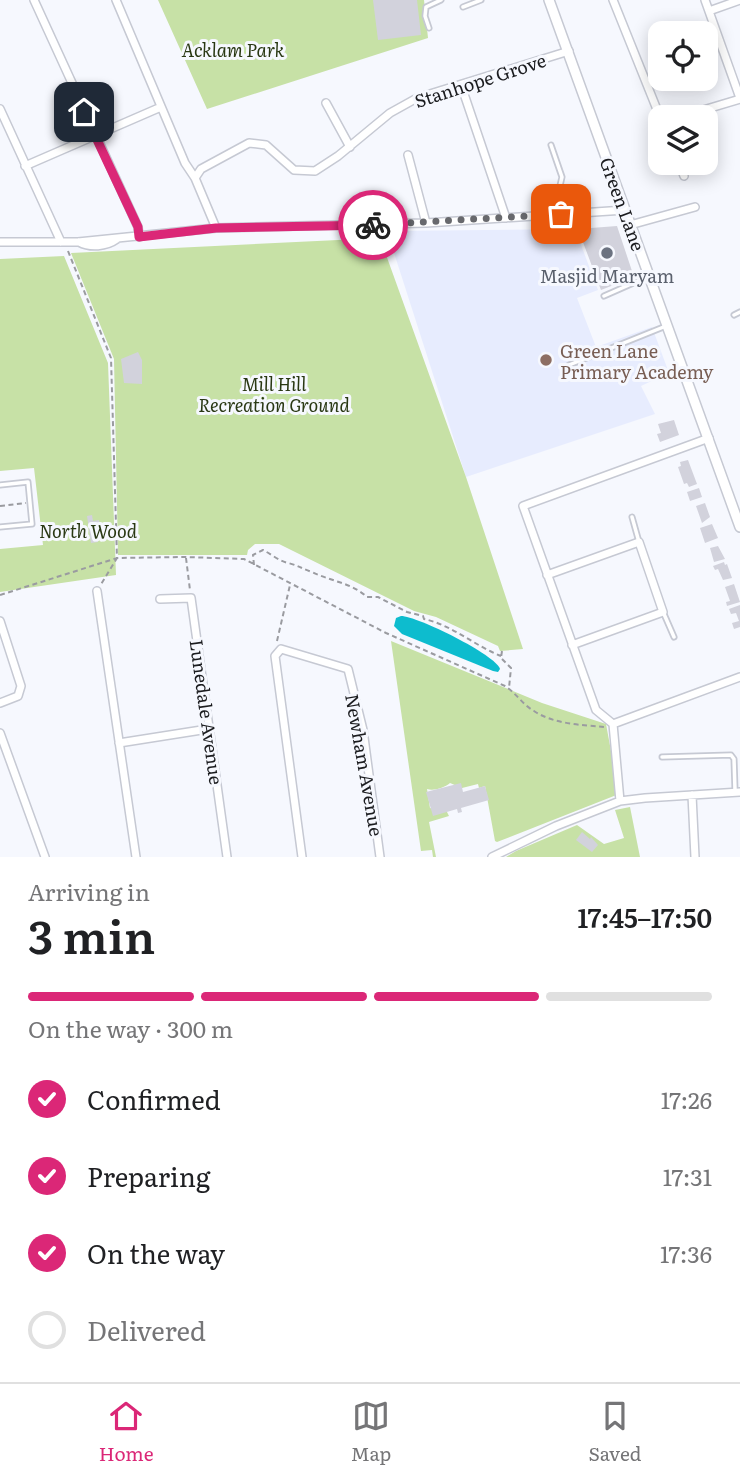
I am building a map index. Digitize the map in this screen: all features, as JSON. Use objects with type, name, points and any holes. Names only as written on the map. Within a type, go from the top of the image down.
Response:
[{"type":"street","points":[[34,0],[138,227],[139,237]]},
{"type":"street","points":[[116,0],[160,107],[216,228]]},
{"type":"street","name":"Green Lane","points":[[549,0],[740,527]]},
{"type":"street","points":[[613,0],[655,105]]},
{"type":"street","points":[[705,0],[740,98],[718,105]]},
{"type":"street","points":[[709,11],[740,0]]},
{"type":"street","name":"Stanhope Grove","points":[[195,178],[201,169],[250,143],[266,145],[294,170],[315,171],[399,108],[417,98],[569,51]]},
{"type":"street","points":[[461,85],[506,218]]},
{"type":"street","points":[[326,103],[349,147]]},
{"type":"street","points":[[25,166],[160,107]]},
{"type":"street","points":[[0,109],[61,242]]},
{"type":"street","points":[[408,155],[426,223]]},
{"type":"street","points":[[630,225],[695,206]]},
{"type":"street","points":[[0,242],[78,242],[216,228],[426,223],[625,210]]},
{"type":"street","points":[[620,801],[612,726],[596,710],[523,506],[709,438]]},
{"type":"street","points":[[547,575],[639,542],[663,612],[572,645]]},
{"type":"street","points":[[97,591],[136,857]]},
{"type":"street","points":[[160,599],[191,598]]},
{"type":"street","name":"Lunedale Avenue","points":[[191,598],[227,857]]},
{"type":"street","points":[[0,621],[21,686],[18,696],[0,703]]},
{"type":"street","name":"Newham Avenue","points":[[302,857],[275,656],[281,649],[348,669],[363,730],[380,857]]},
{"type":"street","points":[[612,726],[740,677]]},
{"type":"street","points":[[119,743],[208,729]]},
{"type":"street","points":[[0,733],[45,857]]},
{"type":"street","points":[[492,857],[556,826],[620,801],[738,792]]},
{"type":"street","points":[[692,795],[695,857]]},
{"type":"lane","points":[[429,28],[425,16],[426,7],[441,0]]},
{"type":"lane","points":[[463,7],[481,0]]},
{"type":"lane","points":[[551,145],[562,177],[559,190],[561,214]]},
{"type":"lane","points":[[604,296],[649,276]]},
{"type":"lane","points":[[734,315],[740,312]]},
{"type":"lane","points":[[569,365],[668,325]]},
{"type":"lane","points":[[0,485],[28,482],[32,524],[0,527]]},
{"type":"lane","points":[[632,517],[639,542]]},
{"type":"lane","points":[[663,612],[674,638]]},
{"type":"lane","points":[[662,757],[731,755],[738,792]]},
{"type":"path","points":[[61,242],[70,253],[111,358],[117,558],[97,591]]},
{"type":"path","points":[[0,506],[27,503]]},
{"type":"path","points":[[263,550],[264,543]]},
{"type":"path","points":[[248,561],[263,550]]},
{"type":"path","points":[[263,550],[288,563],[305,567],[310,572],[358,590],[367,597],[378,597],[407,612],[423,616],[424,619],[501,656],[511,668],[509,689]]},
{"type":"path","points":[[253,555],[254,565]]},
{"type":"path","points":[[186,556],[191,598]]},
{"type":"path","points":[[0,595],[117,558],[233,557],[248,561],[386,633],[509,689],[531,710],[543,716],[573,724],[612,726]]},
{"type":"path","points":[[277,640],[290,584]]},
{"type":"path","points":[[501,656],[502,651]]},
{"type":"shaded area","name":"Green Lane Primary Academy","points":[[575,229],[598,290],[577,298],[596,347],[652,327],[669,373],[641,386],[655,414],[466,477],[387,231]]},
{"type":"green space","name":"Acklam Park","points":[[158,0],[424,0],[428,38],[207,109]]},
{"type":"green space","name":"Mill Hill Recreation Ground","points":[[380,238],[466,477],[523,649],[500,651],[498,646],[436,617],[414,611],[279,544],[255,544],[248,550],[247,555],[118,555],[114,359],[71,253]]},
{"type":"green space","name":"North Wood","points":[[64,256],[108,363],[116,575],[0,592],[0,549],[43,545],[34,468],[0,471],[0,259]]},
{"type":"green space","points":[[391,641],[542,703],[606,724],[619,794],[497,842],[485,786],[479,788],[478,784],[462,788],[450,783],[439,789],[427,789],[430,808],[447,812],[449,816],[429,822],[436,857],[433,857],[432,850],[421,851]]},
{"type":"green space","points":[[630,807],[640,857],[506,857],[577,825],[604,844],[624,838],[615,810]]},
{"type":"water","points":[[401,616],[423,622],[455,637],[485,655],[500,669],[498,672],[493,671],[402,634],[394,626],[396,618]]},
{"type":"building","points":[[373,0],[417,0],[421,35],[378,40]]},
{"type":"building","name":"Masjid Maryam","points":[[617,226],[634,277],[601,290],[578,229]]},
{"type":"building","points":[[138,352],[142,360],[142,384],[124,383],[121,359]]},
{"type":"building","points":[[674,420],[679,435],[660,442],[658,424]]},
{"type":"building","points":[[688,460],[697,484],[689,487],[687,483],[684,484],[678,467],[681,466],[680,462]]},
{"type":"building","points":[[699,488],[702,497],[690,501],[687,492]]},
{"type":"building","points":[[705,503],[710,517],[702,523],[696,506]]},
{"type":"building","points":[[92,515],[93,521],[99,520],[102,537],[97,537],[98,542],[91,543],[87,516]]},
{"type":"building","points":[[712,524],[718,538],[705,543],[700,528]]},
{"type":"building","points":[[718,546],[725,559],[714,562],[710,548]]},
{"type":"building","points":[[724,562],[732,578],[723,580],[718,569],[715,570],[713,566]]},
{"type":"building","points":[[734,584],[740,602],[727,606],[726,602],[730,601],[725,587]]},
{"type":"building","points":[[740,605],[740,627],[734,629],[732,623],[739,621],[736,613],[731,614],[729,609]]},
{"type":"building","points":[[461,783],[463,792],[485,786],[489,800],[461,808],[462,812],[458,813],[457,809],[433,816],[426,792]]},
{"type":"building","points":[[582,832],[598,845],[592,852],[576,840]]},
{"type":"way so far","points":[[373,225],[561,214]]},
{"type":"place","name":"Masjid Maryam","points":[[607,253]]},
{"type":"place","name":"Green Lane Primary Academy","points":[[546,360]]},
{"type":"route","points":[[84,112],[138,227],[139,237],[216,228],[373,225]]}]
